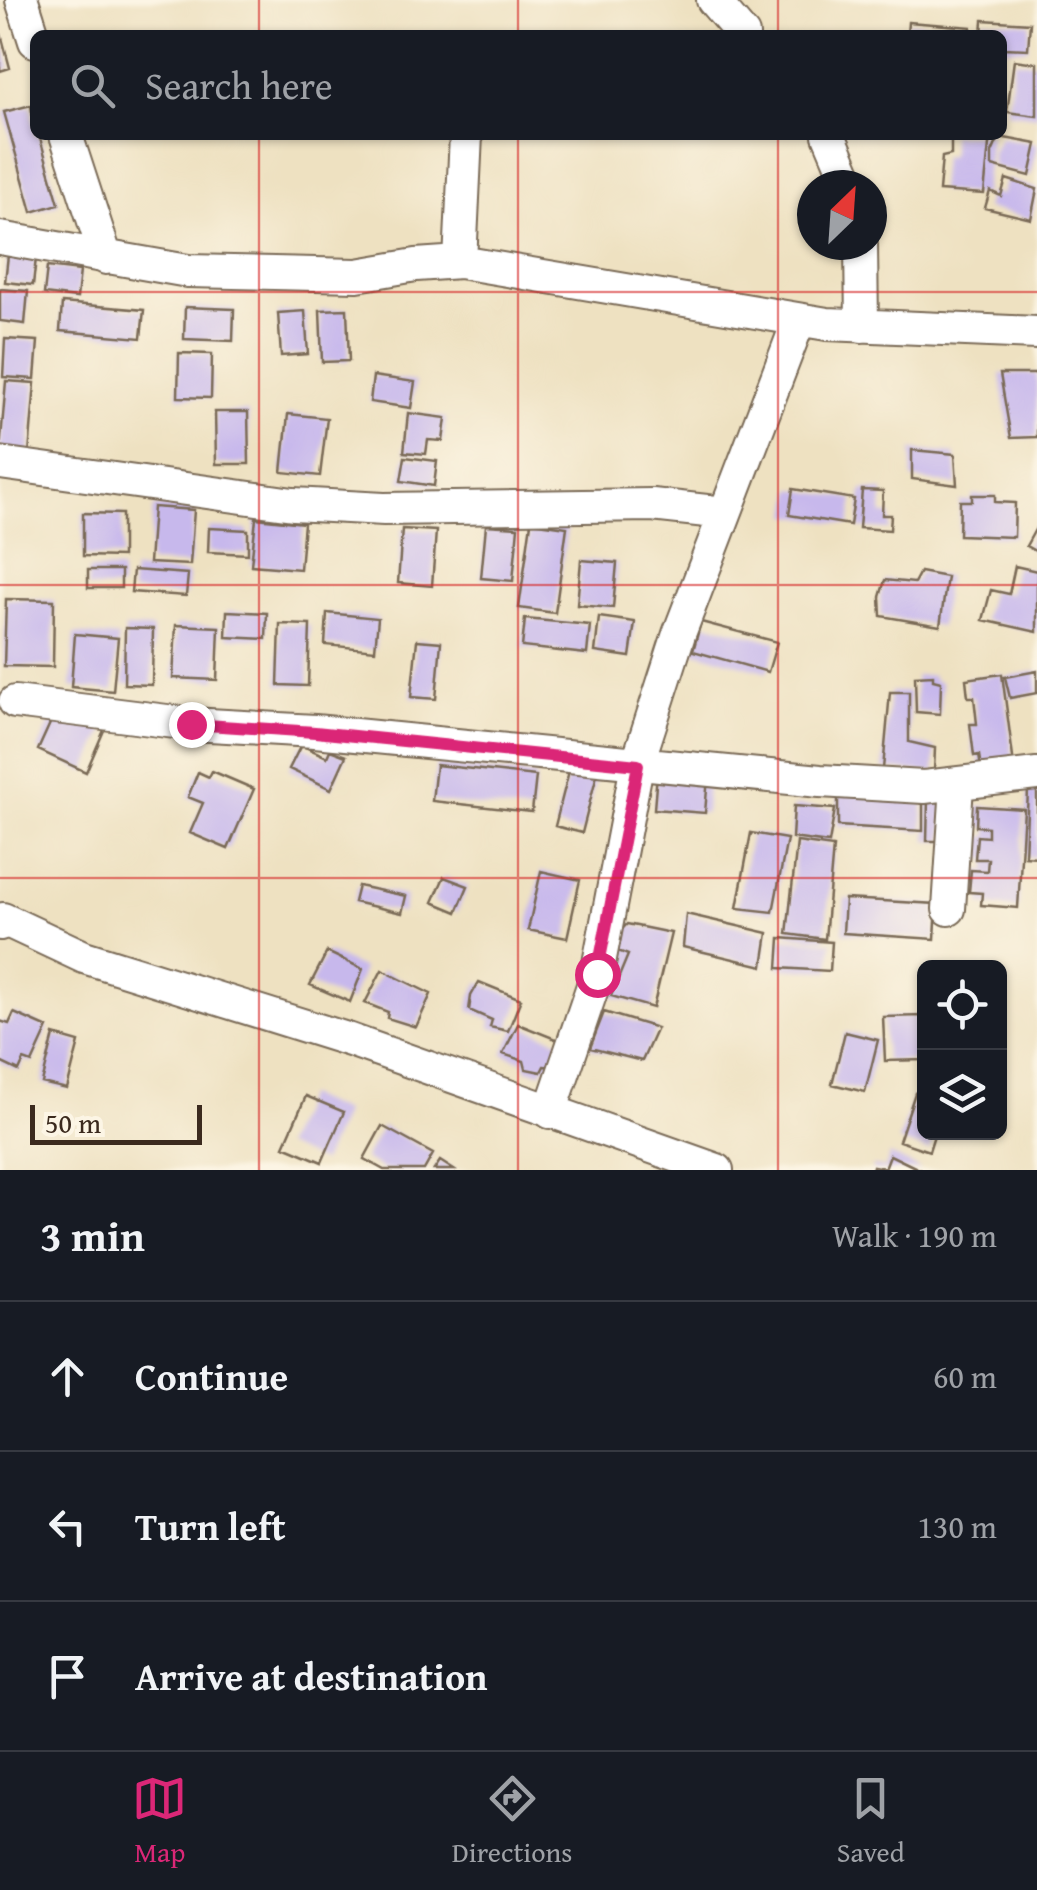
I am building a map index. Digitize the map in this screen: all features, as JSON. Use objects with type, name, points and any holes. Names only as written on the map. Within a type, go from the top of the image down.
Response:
[{"type":"street","points":[[22,0],[32,30]]},
{"type":"street","points":[[713,0],[740,30]]},
{"type":"street","points":[[68,140],[106,258]]},
{"type":"street","points":[[460,262],[466,140]]},
{"type":"street","points":[[831,140],[844,170]]},
{"type":"street","points":[[0,238],[188,272],[357,275],[460,262],[799,320],[1037,333]]},
{"type":"street","points":[[861,260],[862,326]]},
{"type":"street","points":[[550,1112],[597,974],[638,765],[679,634],[799,320]]},
{"type":"street","points":[[0,463],[311,505],[384,509],[652,504],[725,513]]},
{"type":"street","points":[[15,702],[191,724],[411,740],[820,781],[924,787],[1037,774]]},
{"type":"street","points":[[949,909],[958,785]]},
{"type":"street","points":[[1,920],[84,957],[280,1016],[717,1170]]},
{"type":"building","points":[[983,20],[1030,23],[1028,49],[1007,48],[1007,30],[982,30]]},
{"type":"building","points":[[908,22],[971,27],[971,30],[907,30]]},
{"type":"building","points":[[0,35],[10,68],[0,71]]},
{"type":"building","points":[[1014,60],[1037,63],[1037,116],[1007,112]]},
{"type":"building","points":[[30,105],[30,140],[40,140],[59,204],[32,212],[4,112]]},
{"type":"building","points":[[951,140],[989,140],[984,194],[939,191],[942,157],[951,155]]},
{"type":"building","points":[[998,140],[1037,144],[1030,176],[992,166]]},
{"type":"building","points":[[1006,179],[1037,189],[1031,219],[985,208],[990,191],[1001,196]]},
{"type":"building","points":[[8,255],[36,258],[33,285],[5,282]]},
{"type":"building","points":[[47,267],[80,271],[77,298],[44,294]]},
{"type":"building","points":[[0,289],[28,291],[25,324],[0,321]]},
{"type":"building","points":[[62,303],[144,310],[141,338],[60,331]]},
{"type":"building","points":[[185,307],[234,309],[233,341],[184,339]]},
{"type":"building","points":[[347,309],[349,361],[322,362],[320,310]]},
{"type":"building","points":[[305,311],[308,354],[281,356],[278,313]]},
{"type":"building","points":[[5,339],[38,341],[35,379],[3,377]]},
{"type":"building","points":[[179,353],[212,354],[211,398],[178,397]]},
{"type":"building","points":[[1000,374],[1037,374],[1037,437],[1011,438]]},
{"type":"building","points":[[373,376],[415,382],[411,408],[370,402]]},
{"type":"building","points":[[6,381],[35,383],[29,454],[0,451]]},
{"type":"building","points":[[215,412],[248,412],[249,464],[216,464]]},
{"type":"building","points":[[408,413],[446,418],[443,441],[428,440],[426,454],[404,452]]},
{"type":"building","points":[[288,414],[327,418],[320,476],[282,472]]},
{"type":"building","points":[[912,450],[955,454],[957,485],[912,479]]},
{"type":"building","points":[[405,457],[437,461],[434,486],[401,481]]},
{"type":"building","points":[[793,489],[854,499],[850,525],[789,515]]},
{"type":"building","points":[[862,490],[883,491],[882,515],[891,515],[890,530],[859,528]]},
{"type":"building","points":[[972,495],[995,495],[995,502],[1015,503],[1014,537],[959,535],[960,501],[972,501]]},
{"type":"building","points":[[153,507],[194,510],[190,565],[149,563]]},
{"type":"building","points":[[83,513],[122,514],[122,557],[83,556]]},
{"type":"building","points":[[256,518],[304,523],[300,569],[251,565]]},
{"type":"building","points":[[531,522],[567,527],[555,613],[519,608]]},
{"type":"building","points":[[486,525],[518,527],[513,581],[481,578]]},
{"type":"building","points":[[1037,526],[1037,552],[1026,546]]},
{"type":"building","points":[[209,528],[248,530],[248,554],[208,552]]},
{"type":"building","points":[[402,529],[436,531],[432,586],[398,583]]},
{"type":"building","points":[[581,560],[617,563],[613,608],[577,605]]},
{"type":"building","points":[[1015,566],[1037,571],[1037,632],[983,620],[991,590],[1009,594]]},
{"type":"building","points":[[88,570],[121,570],[121,588],[88,588]]},
{"type":"building","points":[[133,570],[188,574],[186,596],[131,592]]},
{"type":"building","points":[[920,572],[947,577],[940,626],[881,616],[880,597],[885,580],[914,583]]},
{"type":"building","points":[[6,599],[54,600],[53,667],[4,666]]},
{"type":"building","points":[[227,611],[267,613],[266,639],[226,637]]},
{"type":"building","points":[[327,613],[378,618],[375,650],[325,645]]},
{"type":"building","points":[[599,617],[635,622],[630,657],[595,652]]},
{"type":"building","points":[[525,619],[590,625],[587,654],[522,647]]},
{"type":"building","points":[[701,622],[777,642],[768,672],[693,651]]},
{"type":"building","points":[[280,624],[310,625],[308,686],[278,685]]},
{"type":"building","points":[[176,625],[219,627],[217,680],[173,678]]},
{"type":"building","points":[[125,628],[153,629],[152,685],[124,684]]},
{"type":"building","points":[[75,634],[118,638],[113,691],[71,687]]},
{"type":"building","points":[[417,640],[441,642],[436,699],[411,697]]},
{"type":"building","points":[[1037,671],[1037,693],[1010,698],[1005,677]]},
{"type":"building","points":[[1002,674],[1014,765],[981,768],[979,755],[974,756],[970,724],[977,724],[974,697],[968,697],[966,679]]},
{"type":"building","points":[[933,675],[933,680],[941,682],[940,714],[916,712],[915,676]]},
{"type":"building","points":[[890,692],[909,692],[909,742],[935,748],[934,773],[883,769]]},
{"type":"building","points":[[57,708],[105,728],[86,772],[38,750]]},
{"type":"building","points":[[301,745],[327,757],[330,750],[346,756],[331,789],[289,769]]},
{"type":"building","points":[[571,763],[598,770],[582,833],[555,826]]},
{"type":"building","points":[[436,765],[536,776],[532,812],[432,801]]},
{"type":"building","points":[[212,771],[254,789],[228,849],[190,833],[203,803],[188,797],[198,772],[209,777]]},
{"type":"building","points":[[657,773],[708,777],[705,813],[654,809]]},
{"type":"building","points":[[1028,790],[1037,791],[1037,857],[1025,856]]},
{"type":"building","points":[[838,793],[923,797],[923,831],[838,826]]},
{"type":"building","points":[[928,798],[944,799],[944,841],[927,841]]},
{"type":"building","points":[[794,806],[835,809],[829,843],[792,838]]},
{"type":"building","points":[[977,806],[1024,809],[1018,908],[981,905],[982,893],[969,892],[971,870],[987,871],[988,859],[975,859],[977,836],[988,837],[988,827],[976,826]]},
{"type":"building","points":[[751,833],[787,839],[773,912],[737,908]]},
{"type":"building","points":[[797,842],[833,847],[825,939],[787,934]]},
{"type":"building","points":[[541,871],[580,880],[567,938],[528,930]]},
{"type":"building","points":[[444,877],[468,886],[457,912],[433,902]]},
{"type":"building","points":[[358,886],[406,896],[402,913],[354,902]]},
{"type":"building","points":[[845,899],[937,904],[935,939],[843,933]]},
{"type":"building","points":[[686,914],[768,933],[763,966],[683,947]]},
{"type":"building","points":[[627,924],[671,933],[653,1008],[611,996],[628,955],[618,951],[617,935]]},
{"type":"building","points":[[780,938],[832,942],[830,971],[778,968]]},
{"type":"building","points":[[327,952],[363,969],[350,1002],[310,985]]},
{"type":"building","points":[[382,970],[431,994],[416,1027],[387,1018],[388,1012],[365,1003]]},
{"type":"building","points":[[479,982],[521,999],[508,1031],[490,1027],[492,1020],[469,1010]]},
{"type":"building","points":[[604,1012],[657,1028],[642,1061],[590,1048]]},
{"type":"building","points":[[14,1013],[48,1028],[32,1063],[24,1060],[19,1071],[0,1062],[0,1021],[9,1024]]},
{"type":"building","points":[[917,1016],[917,1060],[885,1061],[883,1017]]},
{"type":"building","points":[[518,1024],[563,1042],[556,1067],[544,1066],[541,1072],[526,1069],[524,1061],[503,1054]]},
{"type":"building","points":[[845,1032],[878,1040],[865,1092],[832,1084]]},
{"type":"building","points":[[54,1035],[79,1042],[67,1089],[42,1083]]},
{"type":"building","points":[[915,1093],[917,1140],[932,1140],[929,1151],[899,1141]]},
{"type":"building","points":[[306,1096],[344,1112],[322,1162],[284,1146]]},
{"type":"building","points":[[382,1126],[433,1154],[424,1170],[384,1170],[364,1159]]},
{"type":"building","points":[[890,1155],[921,1170],[872,1170],[873,1166],[885,1168]]},
{"type":"building","points":[[440,1161],[454,1170],[434,1170]]},
{"type":"route","points":[[191,724],[315,732],[638,765],[597,974]]}]
